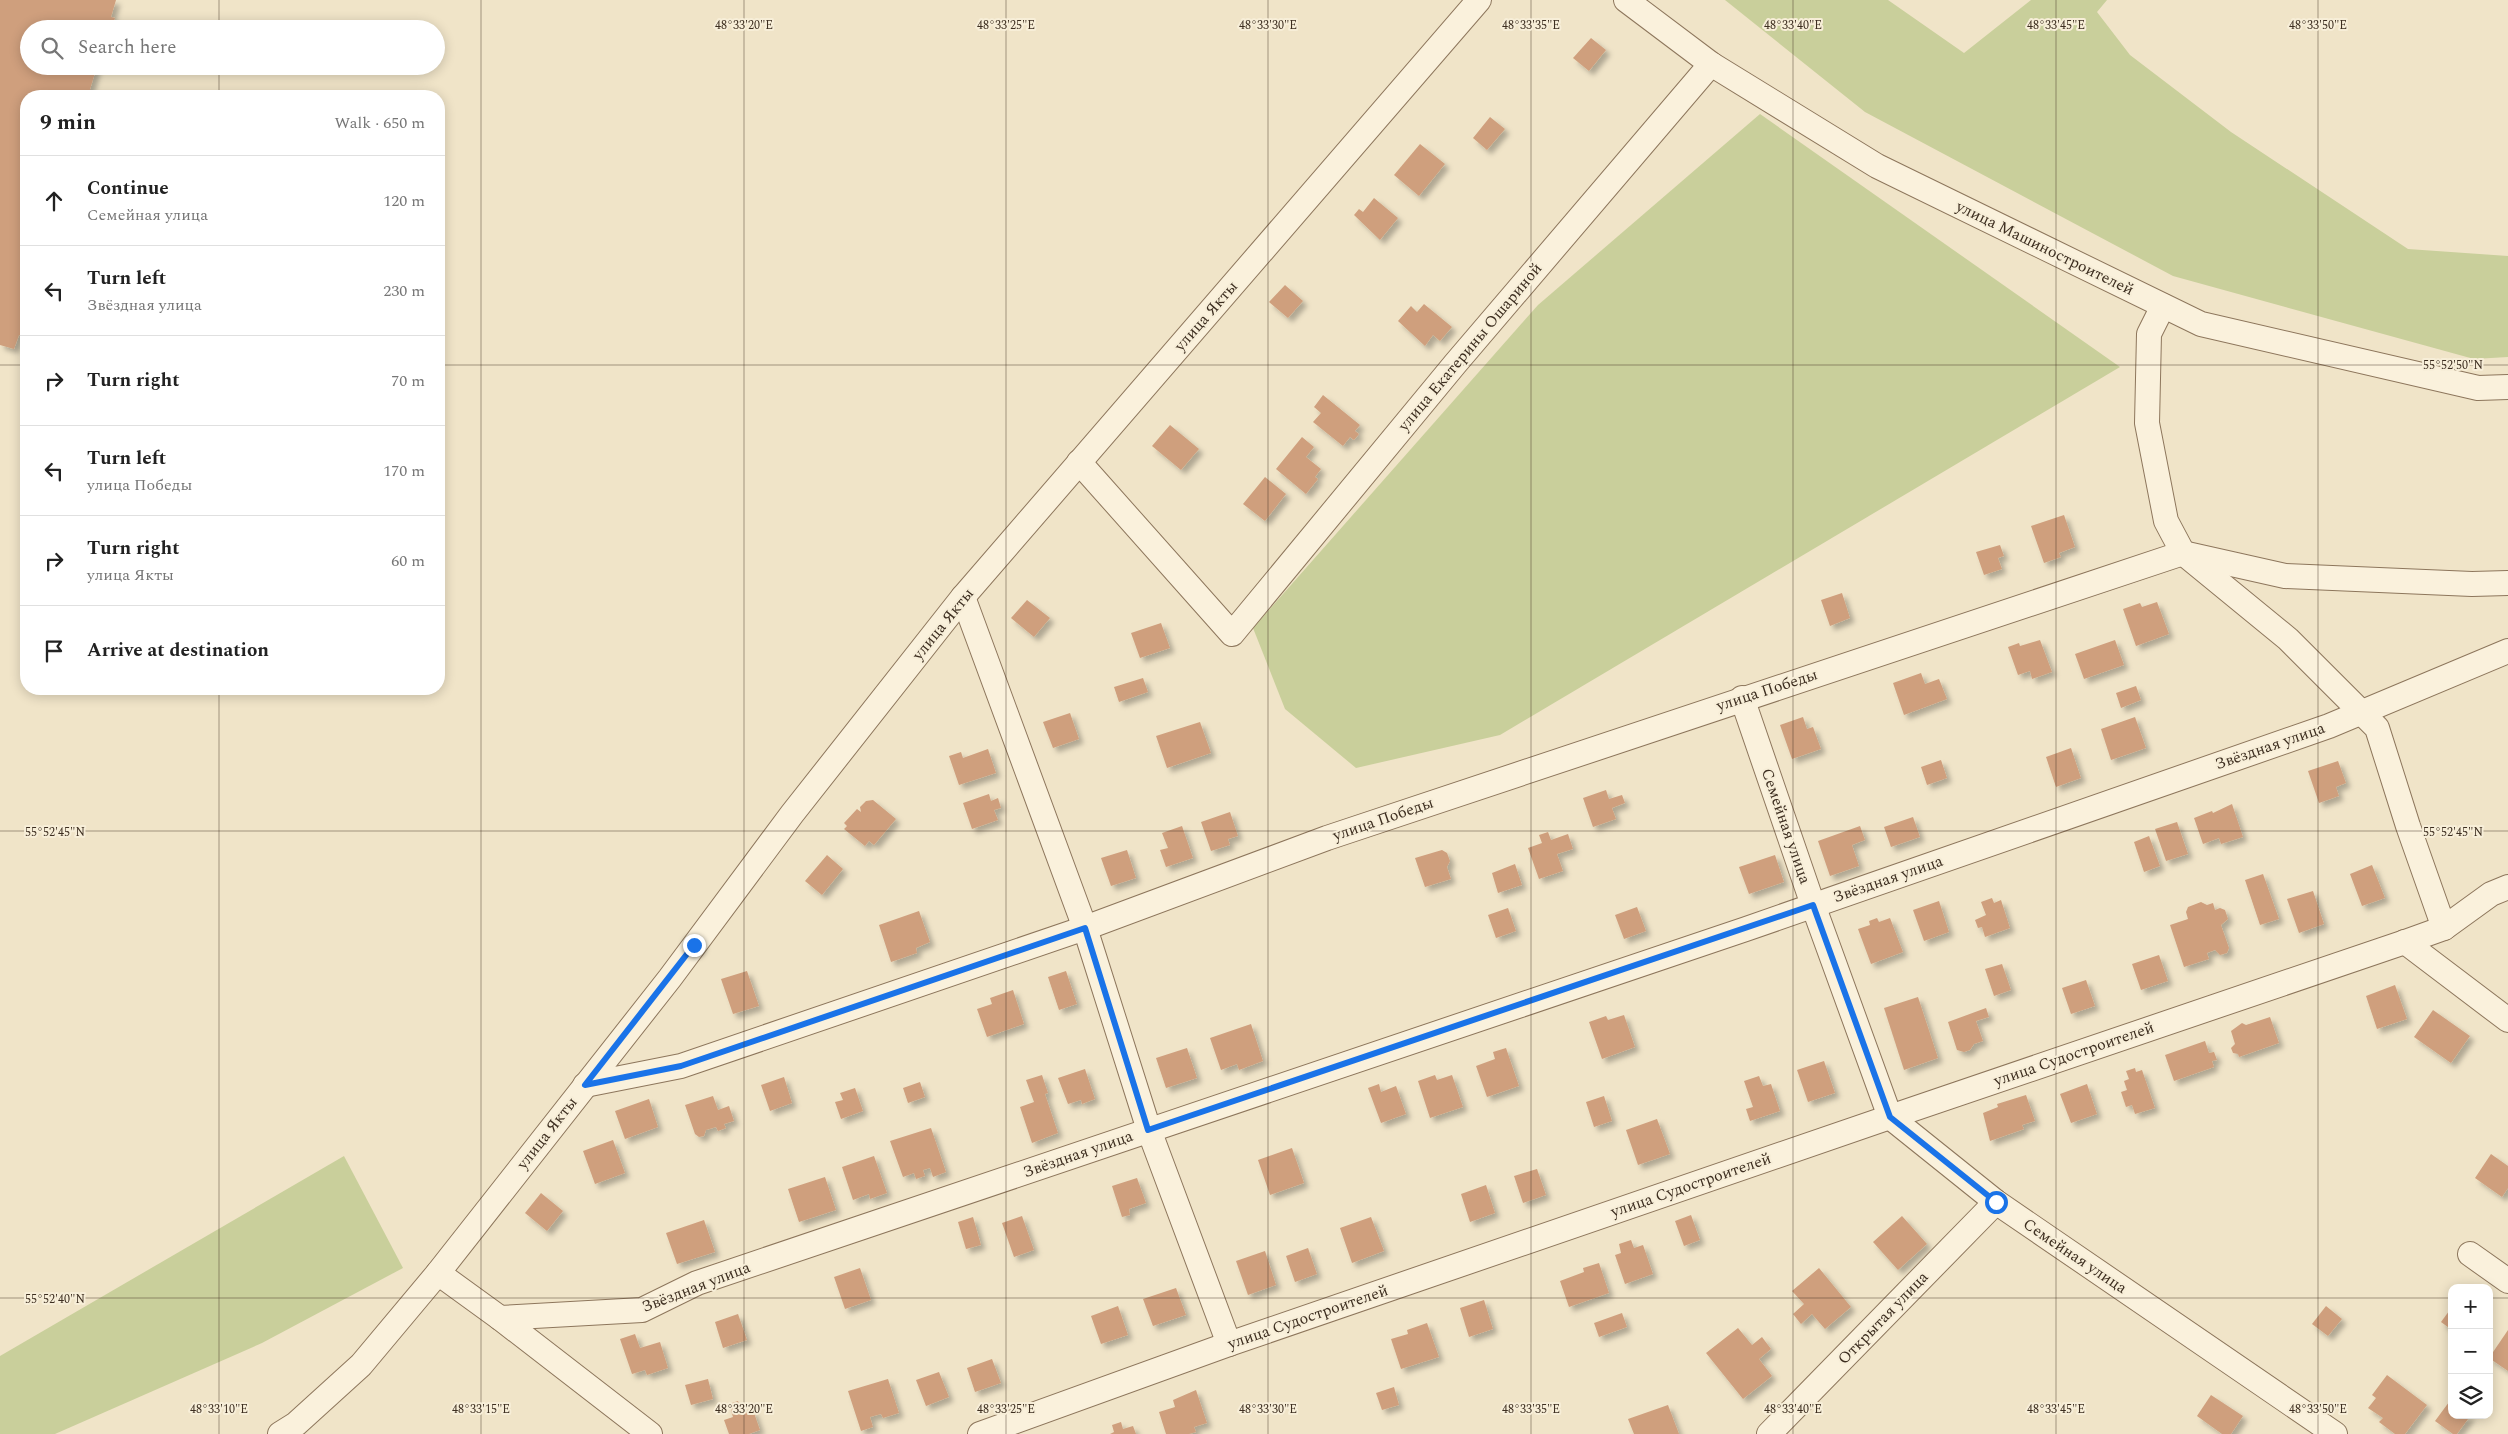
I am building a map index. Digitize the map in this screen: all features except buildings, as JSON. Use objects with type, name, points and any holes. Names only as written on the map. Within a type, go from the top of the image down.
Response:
[{"type":"street","name":"улица Якты","points":[[280,1434],[296,1424],[361,1365],[438,1273],[670,978],[792,814],[963,597],[1479,0]]},
{"type":"street","name":"улица Машиностроителей","points":[[1626,0],[1711,64],[1877,166],[2201,324],[2478,388],[2508,387]]},
{"type":"street","name":"улица Екатерины Ошариной","points":[[1079,462],[1232,634],[1455,364],[1711,64]]},
{"type":"street","points":[[2163,306],[2149,334],[2147,422],[2166,521],[2182,553],[2288,639],[2377,728],[2408,826],[2444,928]]},
{"type":"street","points":[[2182,553],[2285,576],[2472,584],[2508,583]]},
{"type":"street","name":"улица Победы","points":[[585,1085],[681,1066],[1085,928],[1328,838],[1742,698],[2182,553]]},
{"type":"street","points":[[963,597],[1085,928],[1148,1130],[1229,1344]]},
{"type":"street","name":"Звёздная улица","points":[[500,1318],[642,1310],[697,1283],[1813,905],[2329,726],[2508,651]]},
{"type":"street","name":"Семейная улица","points":[[1742,698],[1813,905],[1890,1117],[1996,1202],[2335,1434]]},
{"type":"street","name":"улица Судостроителей","points":[[980,1434],[1229,1344],[2405,942],[2444,928],[2491,894],[2508,886]]},
{"type":"street","points":[[2405,942],[2508,1020]]},
{"type":"street","name":"Открытая улица","points":[[1769,1434],[1996,1202]]},
{"type":"street","points":[[2470,1254],[2508,1281]]},
{"type":"street","points":[[438,1273],[500,1318],[650,1434]]},
{"type":"green space","points":[[1725,0],[1888,0],[1964,53],[2031,0],[2107,0],[2097,12],[2130,55],[2231,132],[2408,249],[2508,256],[2508,357],[2474,359],[2173,276],[1865,112]]},
{"type":"green space","points":[[1760,114],[2120,367],[1500,735],[1356,768],[1285,709],[1253,628],[1538,305]]},
{"type":"green space","points":[[344,1156],[403,1268],[262,1343],[55,1434],[0,1434],[0,1356]]},
{"type":"route","points":[[694,945],[585,1085],[681,1066],[1085,928],[1148,1130],[1813,905],[1890,1117],[1996,1202]]}]
